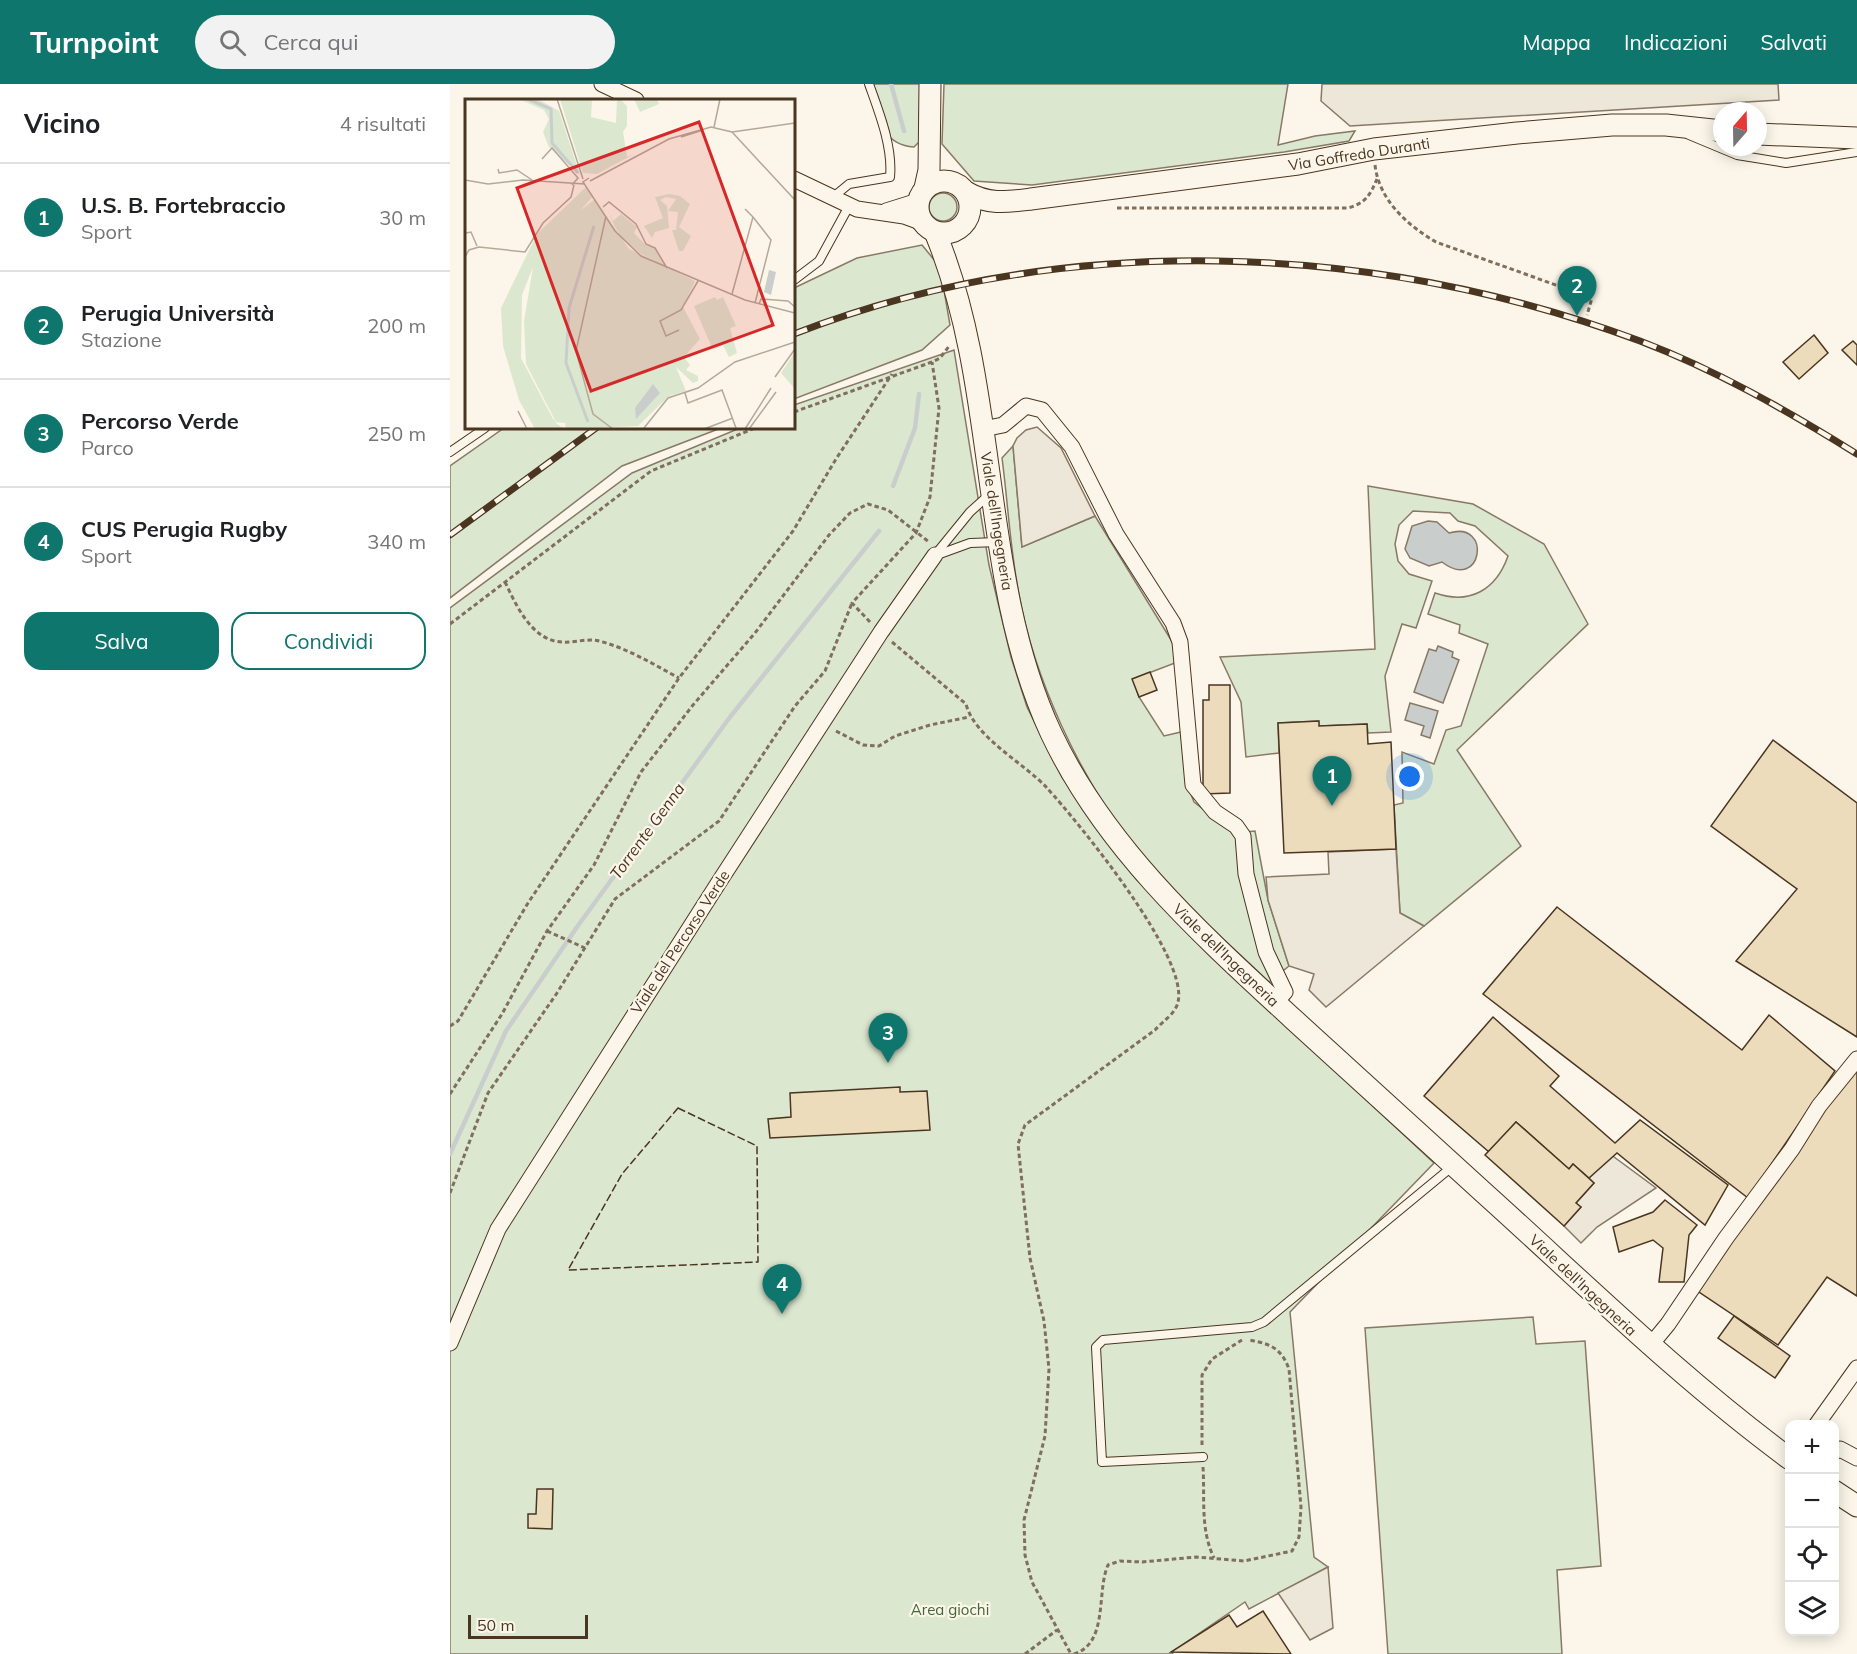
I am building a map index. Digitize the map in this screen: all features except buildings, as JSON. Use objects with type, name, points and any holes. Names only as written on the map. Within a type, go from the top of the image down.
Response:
[{"type":"street","points":[[602,84],[634,99]]},
{"type":"street","points":[[929,228],[917,209],[922,194],[930,140],[930,84]]},
{"type":"street","name":"Via Goffredo Duranti","points":[[959,187],[978,199],[997,203],[1275,167],[1374,149],[1611,125],[1665,125],[1713,130]]},
{"type":"street","points":[[1767,134],[1857,138]]},
{"type":"street","points":[[795,180],[849,206],[884,212],[948,233],[964,223],[970,205],[930,140]]},
{"type":"street","points":[[884,212],[922,194],[938,181],[959,187]]},
{"type":"street","name":"Via Goffredo Duranti","points":[[964,223],[997,203]]},
{"type":"street","name":"Viale dell'Ingegneria","points":[[952,272],[954,247],[964,223]]},
{"type":"street","name":"Viale dell'Ingegneria","points":[[929,228],[952,272],[971,357],[1013,618],[1035,690],[1052,734],[1074,773],[1128,853],[1154,885],[1275,1003],[1649,1347],[1727,1413],[1785,1455]]},
{"type":"street","points":[[983,429],[1003,426],[1026,406],[1042,410],[1072,447],[1116,534],[1173,623],[1180,642],[1193,785],[1215,813],[1236,826],[1243,836],[1246,874],[1266,952],[1285,992],[1275,1003]]},
{"type":"street","name":"Viale del Percorso Verde","points":[[450,1343],[498,1229],[719,882],[823,724],[932,549]]},
{"type":"street","points":[[1649,1347],[1668,1324],[1726,1238],[1792,1149],[1819,1106],[1857,1059]]},
{"type":"street","points":[[1821,1420],[1857,1368]]},
{"type":"street","points":[[1839,1450],[1857,1458]]},
{"type":"street","points":[[1839,1494],[1857,1506]]},
{"type":"lane","points":[[831,199],[849,184],[890,177],[891,167],[879,112],[869,84]]},
{"type":"lane","points":[[1665,125],[1737,155],[1762,160],[1786,163],[1857,152]]},
{"type":"lane","points":[[795,279],[819,261],[849,206]]},
{"type":"lane","points":[[450,452],[483,429]]},
{"type":"lane","name":"Viale del Percorso Verde","points":[[932,549],[992,493]]},
{"type":"lane","points":[[932,549],[970,543],[1000,542]]},
{"type":"lane","points":[[1203,1457],[1102,1462],[1096,1347],[1103,1340],[1252,1326],[1264,1322],[1453,1165]]},
{"type":"path","points":[[1374,149],[1377,179],[1402,219],[1414,229],[1436,242],[1592,298],[1587,315]]},
{"type":"path","points":[[1111,208],[1348,208],[1361,204],[1368,197],[1377,179]]},
{"type":"path","points":[[450,1193],[488,1093],[615,899],[719,821],[795,706],[825,671],[852,603],[916,532],[930,497],[938,420],[939,408],[932,362],[892,374],[795,412]]},
{"type":"path","points":[[450,1026],[458,1021],[528,903],[679,678],[794,531],[836,459],[892,374]]},
{"type":"path","points":[[450,624],[651,471],[753,429]]},
{"type":"path","points":[[450,1094],[502,1014],[547,931],[594,865],[641,772],[693,705],[755,633],[829,535],[850,513],[868,504],[888,510],[916,532],[932,549]]},
{"type":"path","points":[[506,582],[517,609],[548,639],[561,642],[596,640],[620,647],[679,678]]},
{"type":"path","points":[[852,603],[881,633],[966,704],[969,717],[990,739],[1046,788],[1140,907],[1171,964],[1178,1002],[1171,1014],[1155,1030],[1025,1125],[1018,1144],[1030,1258],[1044,1321],[1048,1370],[1045,1436],[1024,1520],[1025,1555],[1032,1582],[1072,1654],[1083,1651],[1096,1632],[1102,1601],[1103,1575],[1108,1565],[1120,1561],[1214,1558],[1244,1561],[1292,1551],[1299,1537],[1301,1507],[1297,1434],[1289,1369],[1283,1353],[1264,1343],[1243,1340],[1212,1359],[1202,1375],[1203,1515],[1208,1545],[1214,1558]]},
{"type":"path","points":[[823,724],[863,745],[879,746],[896,736],[930,725],[969,717]]},
{"type":"path","points":[[547,931],[585,948]]},
{"type":"path","points":[[1025,1654],[1058,1630]]},
{"type":"green space","points":[[869,84],[920,84],[919,142],[914,147],[902,145],[886,133],[881,125]]},
{"type":"green space","points":[[944,84],[1288,84],[1278,145],[1315,136],[1355,131],[1349,141],[1284,152],[1032,185],[974,181],[942,144]]},
{"type":"green space","points":[[943,193],[953,197],[957,207],[953,217],[943,221],[933,217],[929,207],[933,197]]},
{"type":"green space","points":[[922,245],[940,267],[950,325],[922,350],[795,399],[795,288],[857,258]]},
{"type":"green space","name":"Area giochi","points":[[954,350],[989,565],[1011,657],[1027,707],[1062,777],[1136,879],[1218,962],[1434,1163],[1290,1312],[1314,1557],[1328,1567],[1249,1609],[1245,1602],[1172,1652],[1173,1654],[450,1654],[450,608],[632,473],[738,429],[795,429],[795,405]]},
{"type":"green space","points":[[503,429],[718,429],[622,466],[450,598],[450,466]]},
{"type":"green space","points":[[1013,446],[1022,547],[1095,516],[1176,648],[1175,663],[1133,679],[1139,697],[1164,736],[1181,732],[1187,784],[1194,802],[1234,833],[1255,831],[1268,900],[1289,966],[1269,982],[1180,898],[1147,863],[1094,788],[1061,725],[1036,659],[1026,626],[1016,577],[1002,458]]},
{"type":"green space","points":[[1368,486],[1473,504],[1544,544],[1588,624],[1457,750],[1521,846],[1424,926],[1400,913],[1394,805],[1403,803],[1402,752],[1434,764],[1446,730],[1461,726],[1488,644],[1459,633],[1460,625],[1428,614],[1435,593],[1459,597],[1470,596],[1489,586],[1503,568],[1508,556],[1475,526],[1458,521],[1450,513],[1413,511],[1399,525],[1395,544],[1398,561],[1409,574],[1432,581],[1416,628],[1402,624],[1385,676],[1391,732],[1368,733],[1367,724],[1319,726],[1318,721],[1278,723],[1279,753],[1246,757],[1241,702],[1220,657],[1375,649]]},
{"type":"green space","points":[[1533,1317],[1536,1344],[1585,1341],[1601,1566],[1557,1570],[1562,1654],[1388,1654],[1365,1328]]},
{"type":"shaded area","points":[[1322,84],[1778,84],[1779,100],[1713,102],[1713,104],[1350,126],[1321,101]]},
{"type":"shaded area","points":[[1037,427],[1061,448],[1095,516],[1022,547],[1013,446],[1017,438],[1026,430]]},
{"type":"shaded area","points":[[1428,521],[1437,522],[1449,533],[1463,532],[1472,536],[1477,545],[1477,554],[1473,563],[1466,569],[1456,569],[1442,562],[1429,566],[1410,558],[1405,549],[1412,526]]},
{"type":"shaded area","points":[[1438,646],[1453,652],[1452,657],[1459,660],[1443,703],[1414,692],[1429,649],[1436,651]]},
{"type":"shaded area","points":[[1410,703],[1438,711],[1430,738],[1421,735],[1424,726],[1405,720]]},
{"type":"shaded area","points":[[1396,849],[1400,913],[1424,926],[1326,1007],[1309,990],[1314,974],[1289,966],[1268,900],[1266,877],[1329,874],[1328,852]]},
{"type":"shaded area","points":[[1610,1154],[1656,1188],[1597,1227],[1581,1243],[1564,1226],[1581,1207],[1576,1203],[1594,1183],[1589,1178]]},
{"type":"shaded area","points":[[1328,1567],[1333,1628],[1310,1640],[1278,1593]]},
{"type":"waterway","name":"Torrente Genna","points":[[891,84],[904,131]]},
{"type":"waterway","name":"Torrente Genna","points":[[893,486],[915,428],[919,394]]},
{"type":"waterway","name":"Torrente Genna","points":[[450,1154],[506,1031],[577,927],[730,717],[879,531]]},
{"type":"railway","points":[[795,334],[896,300],[1002,277],[1109,264],[1217,261],[1325,267],[1432,283],[1538,308],[1640,341],[1751,392],[1857,454]]},
{"type":"railway","points":[[450,535],[595,429]]},
{"type":"fence","points":[[678,1108],[757,1146],[758,1262],[568,1270],[622,1174],[678,1108]]},
{"type":"place","name":"Perugia Università","points":[[1577,316]]},
{"type":"place","name":"U.S. B. Fortebraccio","points":[[1332,806]]},
{"type":"place","name":"Percorso Verde","points":[[888,1063]]},
{"type":"place","name":"CUS Perugia Rugby","points":[[782,1314]]}]
